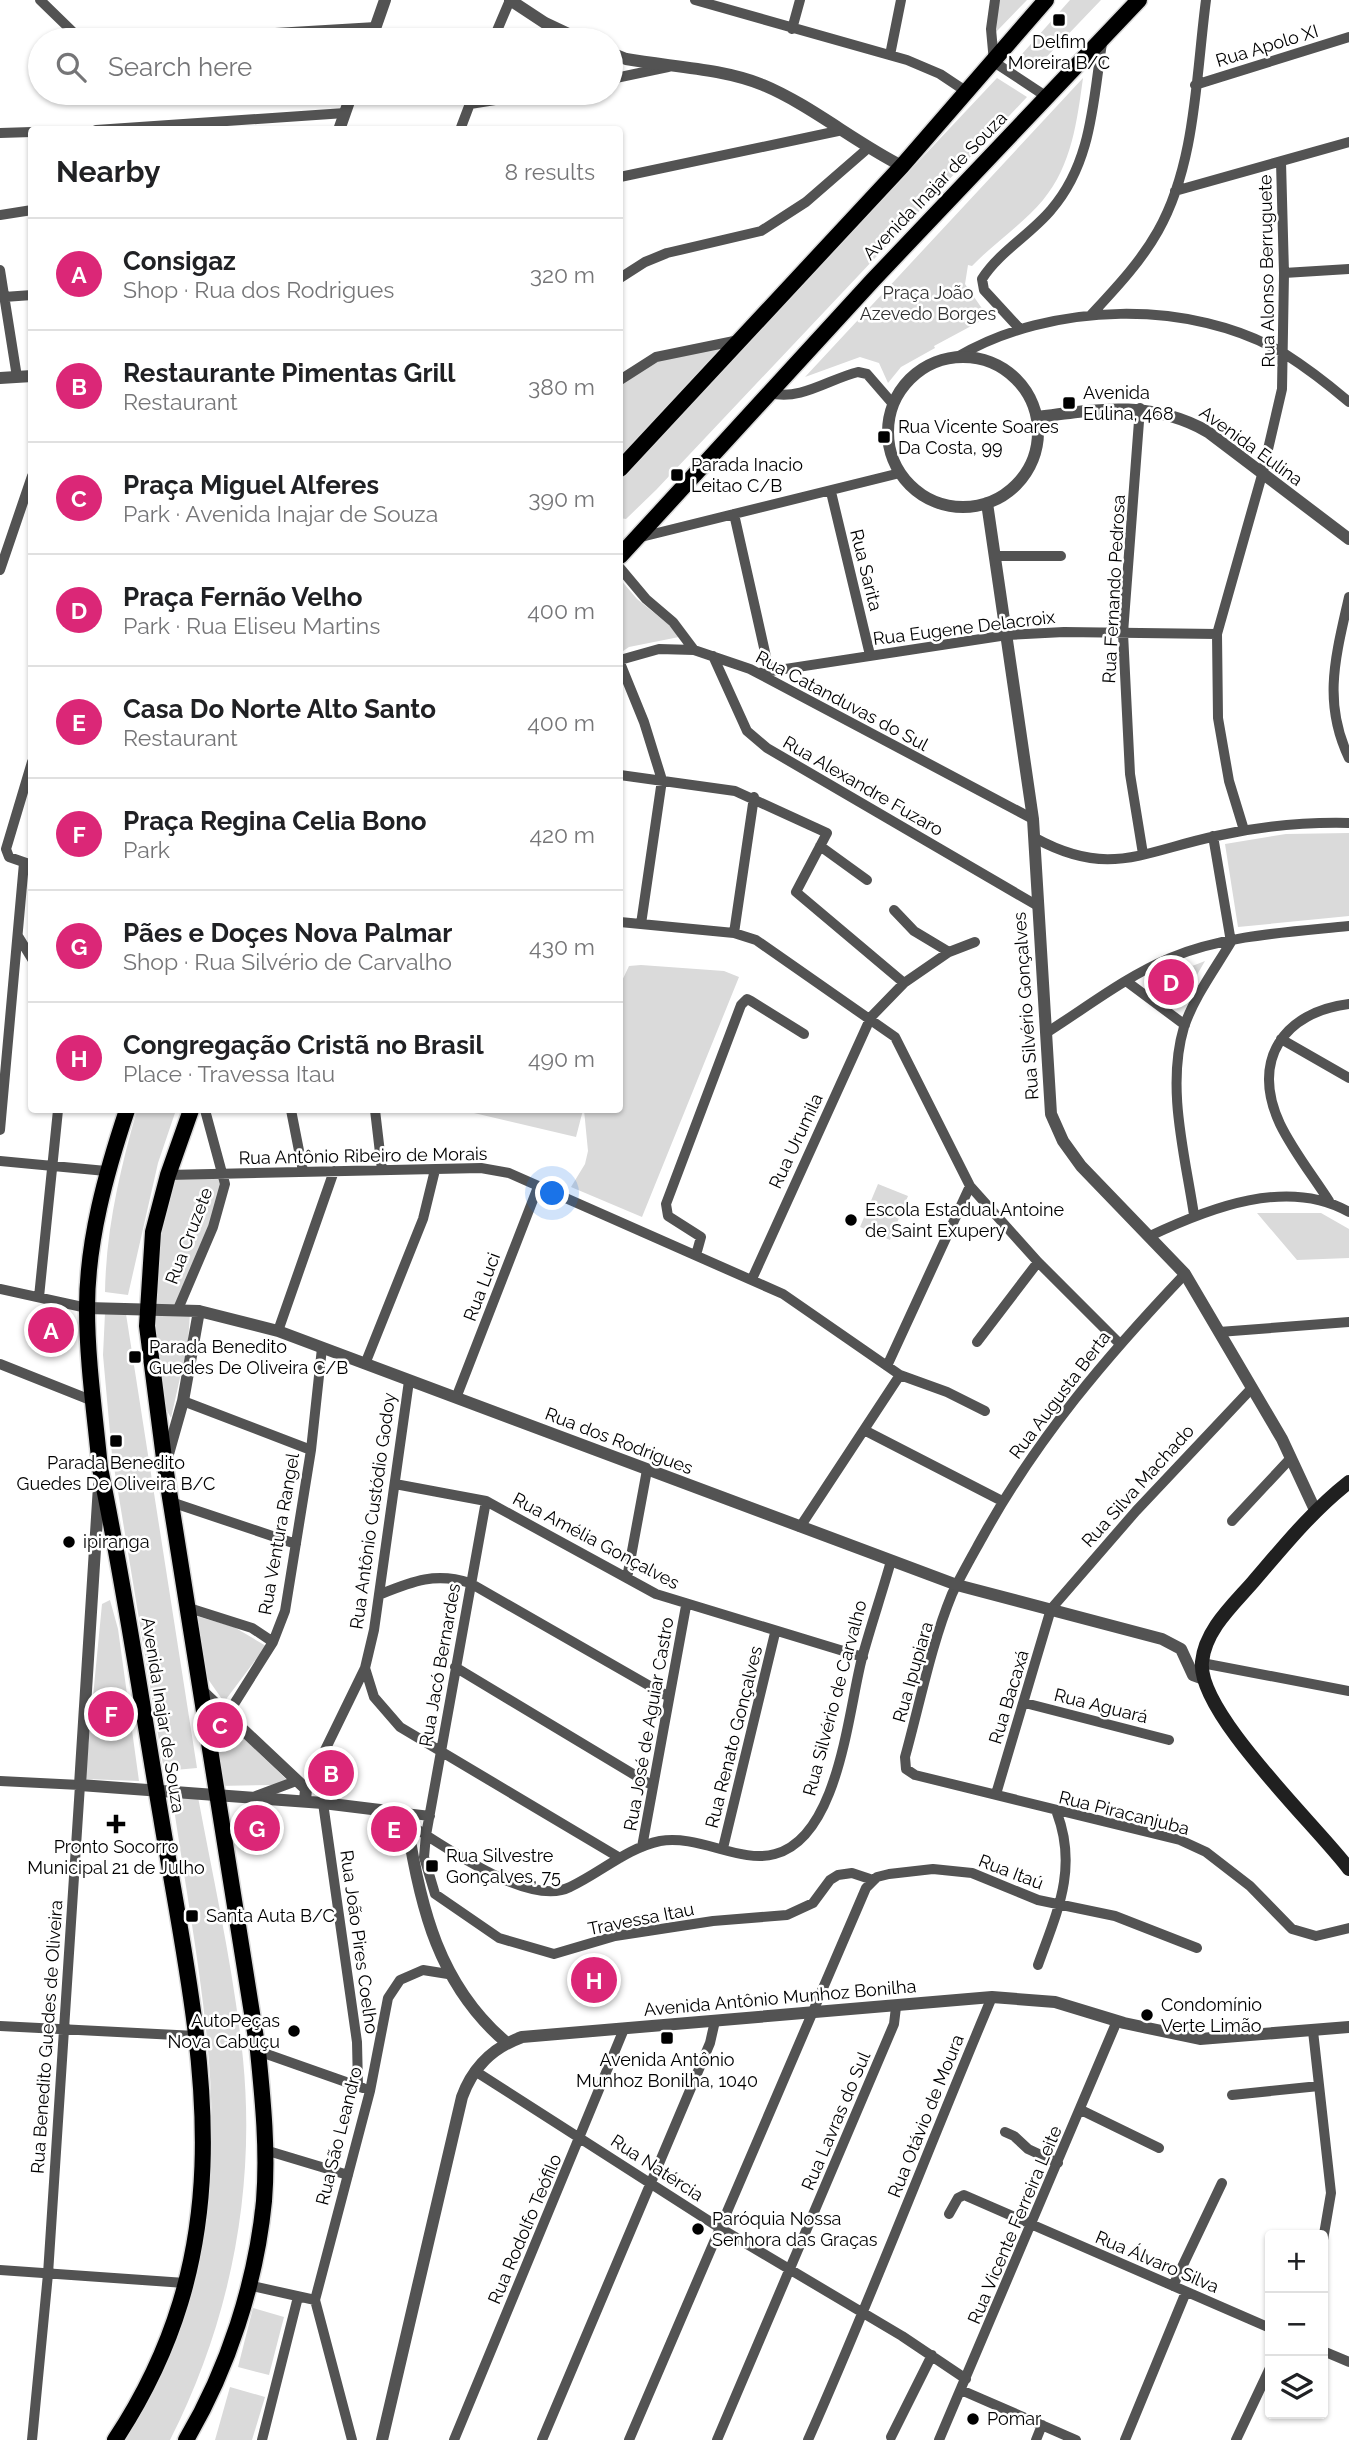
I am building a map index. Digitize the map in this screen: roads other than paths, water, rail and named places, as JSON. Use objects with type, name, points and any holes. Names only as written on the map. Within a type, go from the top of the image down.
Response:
[{"type":"main road","name":"Avenida Inajar de Souza","points":[[623,466],[902,166],[1046,0]]},
{"type":"main road","name":"Avenida Inajar de Souza","points":[[623,553],[873,280],[1139,0]]},
{"type":"main road","points":[[623,536],[636,538]]},
{"type":"main road","name":"Avenida Inajar de Souza","points":[[115,2440],[154,2374],[178,2311],[202,2192],[205,2145],[203,2091],[196,2036],[100,1468],[93,1401],[87,1308],[106,1171],[126,1113]]},
{"type":"main road","points":[[186,2440],[214,2387],[248,2286],[264,2201],[265,2150],[258,2051],[165,1466],[146,1308],[153,1232],[168,1175],[190,1113]]},
{"type":"main road","points":[[1349,1482],[1315,1510],[1218,1623],[1202,1663],[1210,1696],[1248,1750],[1349,1869]]},
{"type":"street","points":[[40,0],[69,28]]},
{"type":"street","points":[[359,28],[376,27],[385,0]]},
{"type":"street","points":[[498,28],[510,0],[556,28]]},
{"type":"street","points":[[695,0],[890,55],[940,74],[967,92]]},
{"type":"street","points":[[792,29],[800,0]]},
{"type":"street","points":[[890,55],[901,0]]},
{"type":"street","points":[[995,0],[990,29],[994,62],[1047,97]]},
{"type":"street","points":[[1091,315],[1138,261],[1159,230],[1175,191],[1195,85],[1206,0]]},
{"type":"street","name":"Rua Apolo XI","points":[[1195,85],[1349,37]]},
{"type":"street","points":[[1019,328],[984,290],[982,279],[1050,212],[1074,176],[1088,137],[1102,40]]},
{"type":"street","points":[[623,58],[760,84],[781,93],[867,149],[902,166]]},
{"type":"street","points":[[623,76],[668,67]]},
{"type":"street","points":[[340,126],[348,105]]},
{"type":"street","points":[[462,126],[470,105]]},
{"type":"street","points":[[155,126],[345,113]]},
{"type":"street","points":[[623,176],[838,131]]},
{"type":"street","points":[[0,133],[28,132]]},
{"type":"street","points":[[1175,191],[1349,142]]},
{"type":"street","points":[[623,276],[645,262],[667,253],[761,231],[806,202],[867,149]]},
{"type":"street","name":"Rua Alonso Berruguete","points":[[1244,830],[1229,781],[1218,718],[1217,634],[1262,475],[1282,388],[1284,273],[1281,162]]},
{"type":"street","points":[[0,215],[28,211]]},
{"type":"street","points":[[1284,273],[1349,269]]},
{"type":"street","points":[[0,270],[17,377]]},
{"type":"street","points":[[5,297],[28,295]]},
{"type":"street","points":[[957,356],[979,358],[1000,366],[1017,379],[1030,397],[1038,417],[1039,439],[1028,469],[1007,493],[987,503],[963,507],[939,503],[917,491],[900,472],[890,451],[888,427],[893,404],[904,386],[919,371],[1019,328],[1091,315],[1164,316],[1208,325],[1253,339],[1284,354],[1349,402]]},
{"type":"street","points":[[623,378],[656,357],[740,340]]},
{"type":"street","points":[[771,393],[783,396],[798,394],[858,372],[867,374],[893,404]]},
{"type":"street","points":[[0,378],[28,376]]},
{"type":"street","name":"Avenida Eulina","points":[[1038,417],[1099,409],[1140,408],[1188,420],[1349,539]]},
{"type":"street","name":"Rua Fernando Pedrosa","points":[[1140,408],[1124,633],[1130,774],[1143,854]]},
{"type":"street","points":[[636,538],[831,492],[900,472]]},
{"type":"street","points":[[0,570],[28,488]]},
{"type":"street","name":"Rua Sarita","points":[[831,492],[870,655]]},
{"type":"street","name":"Rua Silvério Gonçalves","points":[[987,503],[1035,838],[1051,1114],[1063,1141],[1081,1166],[1185,1274],[1252,1388],[1315,1510]]},
{"type":"street","points":[[734,514],[764,671]]},
{"type":"street","points":[[996,556],[1061,556]]},
{"type":"street","points":[[623,572],[646,599],[674,622],[694,650]]},
{"type":"street","points":[[1349,597],[1333,677],[1332,710],[1337,734],[1349,758]]},
{"type":"street","name":"Rua Eugene Delacroix","points":[[764,671],[1007,635],[1217,634]]},
{"type":"street","points":[[623,661],[659,649],[694,650]]},
{"type":"street","name":"Rua Catanduvas do Sul","points":[[694,650],[764,671],[1033,819]]},
{"type":"street","name":"Rua Alexandre Fuzaro","points":[[713,656],[747,731],[767,748],[1038,906]]},
{"type":"street","points":[[623,670],[644,722],[662,780],[641,925]]},
{"type":"street","points":[[0,1130],[18,936],[28,864],[7,855],[9,831],[28,774]]},
{"type":"street","points":[[623,775],[735,791],[754,797],[827,832],[796,892],[904,983]]},
{"type":"street","points":[[734,933],[754,797]]},
{"type":"street","points":[[1035,838],[1070,856],[1088,860],[1143,854],[1244,830],[1309,822],[1349,823]]},
{"type":"street","points":[[1194,1216],[1177,1088],[1177,1058],[1185,1025],[1231,942],[1213,836]]},
{"type":"street","points":[[820,846],[867,880]]},
{"type":"street","points":[[894,910],[914,931],[949,952]]},
{"type":"street","points":[[623,922],[734,933],[768,946],[870,1017],[903,1047],[970,1186],[1038,1262],[1119,1343]]},
{"type":"street","points":[[1046,1033],[1126,981],[1170,958],[1231,942],[1349,926]]},
{"type":"street","points":[[18,936],[28,952]]},
{"type":"street","points":[[870,1017],[904,983],[949,952],[975,942]]},
{"type":"street","points":[[1126,981],[1185,1025]]},
{"type":"street","points":[[696,1255],[701,1237],[668,1216],[666,1204],[741,1005],[747,999],[804,1034]]},
{"type":"street","points":[[1329,1201],[1288,1139],[1272,1101],[1271,1060],[1282,1039],[1305,1015],[1349,1004]]},
{"type":"street","name":"Rua Urumila","points":[[751,1279],[870,1017]]},
{"type":"street","points":[[1282,1039],[1349,1078]]},
{"type":"street","points":[[39,1297],[58,1113]]},
{"type":"street","points":[[206,1113],[224,1174]]},
{"type":"street","points":[[292,1113],[303,1171]]},
{"type":"street","points":[[375,1113],[382,1170]]},
{"type":"street","points":[[0,1161],[106,1171]]},
{"type":"street","name":"Rua Antônio Ribeiro de Morais","points":[[168,1175],[382,1170],[498,1171],[783,1294],[900,1375],[947,1392],[985,1411]]},
{"type":"street","points":[[365,1364],[423,1219],[435,1170]]},
{"type":"street","points":[[278,1331],[334,1171]]},
{"type":"street","name":"Rua Cruzete","points":[[178,1308],[214,1227],[225,1184],[224,1174]]},
{"type":"street","points":[[887,1366],[970,1186]]},
{"type":"street","name":"Rua Luci","points":[[456,1398],[538,1187]]},
{"type":"street","points":[[1150,1236],[1194,1216],[1272,1198],[1300,1197],[1329,1201],[1349,1213]]},
{"type":"street","points":[[977,1342],[1038,1262]]},
{"type":"street","name":"Rua Augusta Berta","points":[[957,1585],[1002,1501],[1045,1435],[1119,1343],[1185,1274]]},
{"type":"street","name":"Rua dos Rodrigues","points":[[0,1289],[87,1308],[178,1308],[199,1311],[278,1331],[957,1585],[1172,1643],[1187,1657],[1193,1675],[1204,1679]]},
{"type":"street","points":[[165,1466],[183,1401],[199,1311]]},
{"type":"street","points":[[1219,1332],[1349,1322]]},
{"type":"street","name":"Rua Ventura Rangel","points":[[229,1712],[273,1642],[285,1611],[311,1450],[322,1348]]},
{"type":"street","points":[[0,1364],[93,1401]]},
{"type":"street","points":[[800,1527],[900,1375]]},
{"type":"street","name":"Rua Antônio Custódio Godoy","points":[[302,1790],[365,1668],[382,1594],[409,1381]]},
{"type":"street","name":"Rua Silva Machado","points":[[1051,1609],[1161,1483],[1252,1388]]},
{"type":"street","points":[[183,1401],[311,1450]]},
{"type":"street","points":[[864,1430],[1002,1501]]},
{"type":"street","points":[[1232,1521],[1290,1459]]},
{"type":"street","name":"Rua Benedito Guedes de Oliveira","points":[[32,2440],[48,2274],[100,1468]]},
{"type":"street","points":[[627,1578],[647,1469]]},
{"type":"street","name":"Rua Amélia Gonçalves","points":[[395,1484],[486,1501],[656,1594],[686,1606],[863,1657]]},
{"type":"street","name":"Rua Jacó Bernardes","points":[[426,1835],[486,1501]]},
{"type":"street","points":[[171,1502],[296,1544]]},
{"type":"street","name":"Rua Silvério de Carvalho","points":[[80,1785],[252,1797],[302,1790],[323,1803],[380,1810],[511,1882],[545,1892],[567,1889],[620,1858],[660,1841],[679,1840],[759,1855],[775,1854],[804,1836],[817,1818],[834,1780],[863,1657],[891,1561]]},
{"type":"street","points":[[382,1594],[434,1576],[451,1577],[470,1583],[669,1697]]},
{"type":"street","name":"Rua Ipupiara","points":[[906,1769],[909,1744],[957,1585]]},
{"type":"street","name":"Rua José de Aguiar Castro","points":[[642,1847],[686,1606]]},
{"type":"street","points":[[189,1608],[251,1628],[273,1642]]},
{"type":"street","name":"Rua Bacaxá","points":[[996,1794],[1051,1609]]},
{"type":"street","name":"Rua Renato Gonçalves","points":[[723,1848],[775,1633]]},
{"type":"street","points":[[1202,1663],[1349,1692]]},
{"type":"street","points":[[455,1667],[653,1786]]},
{"type":"street","points":[[365,1668],[374,1697],[400,1727],[620,1858]]},
{"type":"street","points":[[202,1691],[229,1712],[302,1790]]},
{"type":"street","name":"Rua Aguará","points":[[1025,1703],[1169,1740]]},
{"type":"street","name":"Rua Piracanjuba","points":[[906,1769],[915,1775],[1057,1812],[1180,1840],[1206,1852],[1250,1886],[1292,1929],[1304,1935],[1316,1936],[1349,1928]]},
{"type":"street","points":[[0,1781],[80,1785]]},
{"type":"street","name":"Rua Silvério de Carvalho","points":[[252,1797],[302,1790]]},
{"type":"street","name":"Rua João Pires Coelho","points":[[323,1803],[355,2029],[358,2086]]},
{"type":"street","points":[[380,1810],[430,1816]]},
{"type":"street","points":[[1038,1965],[1059,1906],[1068,1851],[1057,1812]]},
{"type":"street","points":[[407,1823],[431,1928],[449,1974],[478,2014],[507,2043]]},
{"type":"street","name":"Travessa Itau","points":[[426,1835],[424,1857],[435,1894],[499,1938],[554,1954],[615,1936],[713,1921],[787,1915],[813,1903],[830,1880],[838,1875],[852,1874],[873,1880]]},
{"type":"street","name":"Rua Itaú","points":[[873,1880],[889,1874],[951,1870],[992,1880],[1059,1906],[1115,1916],[1196,1948]]},
{"type":"street","points":[[629,2440],[866,1888],[873,1880]]},
{"type":"street","name":"Rua São Leandro","points":[[352,2440],[315,2300],[370,2091],[388,1998],[400,1980],[423,1970],[449,1974]]},
{"type":"street","name":"Avenida Antônio Munhoz Bonilha","points":[[382,2440],[462,2097],[475,2071],[491,2053],[507,2043],[522,2037],[992,1997],[1055,2002],[1117,2021],[1200,2039],[1349,2027]]},
{"type":"street","name":"Rua Otávio de Moura","points":[[808,2440],[864,2315],[932,2139],[992,1997]]},
{"type":"street","name":"Rua Lavras do Sul","points":[[718,2440],[894,2024],[896,2007]]},
{"type":"street","points":[[542,2440],[710,2043],[715,2021]]},
{"type":"street","name":"Rua Vicente Ferreira Leite","points":[[940,2440],[1117,2021]]},
{"type":"street","points":[[0,2026],[196,2036]]},
{"type":"street","name":"Rua Rodolfo Teófilo","points":[[454,2440],[624,2029]]},
{"type":"street","points":[[1313,2031],[1331,2193],[1325,2230]]},
{"type":"street","points":[[258,2051],[370,2091]]},
{"type":"street","name":"Rua Natércia","points":[[475,2071],[720,2228],[932,2355],[966,2379]]},
{"type":"street","points":[[1232,2095],[1320,2086]]},
{"type":"street","points":[[1081,2110],[1159,2148]]},
{"type":"street","points":[[1005,2132],[1014,2136],[1028,2149],[1058,2163]]},
{"type":"street","points":[[265,2150],[348,2175]]},
{"type":"street","points":[[1173,2286],[1222,2183]]},
{"type":"street","name":"Rua Álvaro Silva","points":[[949,2214],[958,2198],[964,2196],[1265,2326]]},
{"type":"street","points":[[0,2270],[185,2283]]},
{"type":"street","points":[[248,2286],[315,2300]]},
{"type":"street","points":[[1125,2440],[1186,2292]]},
{"type":"street","points":[[262,2440],[298,2297]]},
{"type":"street","points":[[1328,2353],[1349,2362]]},
{"type":"street","points":[[891,2437],[932,2355]]},
{"type":"street","points":[[1236,2440],[1265,2379]]},
{"type":"street","points":[[961,2390],[1076,2440]]},
{"type":"street","points":[[1035,2440],[1042,2425]]},
{"type":"place","name":"Delfim Moreira B/C","points":[[1059,20]]},
{"type":"place","name":"Avenida Eulina, 468","points":[[1069,403]]},
{"type":"place","name":"Rua Vicente Soares Da Costa, 99","points":[[884,437]]},
{"type":"place","name":"Parada Inacio Leitao C/B","points":[[677,475]]},
{"type":"place","name":"Praça Fernão Velho","points":[[1171,982]]},
{"type":"place","name":"Escola Estadual Antoine de Saint Exupery","points":[[851,1220]]},
{"type":"place","name":"Consigaz","points":[[51,1330]]},
{"type":"place","name":"Parada Benedito Guedes De Oliveira C/B","points":[[135,1357]]},
{"type":"place","name":"Parada Benedito Guedes De Oliveira B/C","points":[[116,1441]]},
{"type":"place","name":"ipiranga","points":[[69,1542]]},
{"type":"place","name":"Praça Regina Celia Bono","points":[[111,1714]]},
{"type":"place","name":"Praça Miguel Alferes","points":[[220,1725]]},
{"type":"place","name":"Restaurante Pimentas Grill","points":[[331,1773]]},
{"type":"place","name":"Pronto Socorro Municipal 21 de Julho","points":[[116,1824]]},
{"type":"place","name":"Pães e Doçes Nova Palmar","points":[[257,1828]]},
{"type":"place","name":"Casa Do Norte Alto Santo","points":[[394,1829]]},
{"type":"place","name":"Rua Silvestre Gonçalves, 75","points":[[432,1866]]},
{"type":"place","name":"Santa Auta B/C","points":[[192,1916]]},
{"type":"place","name":"Congregação Cristã no Brasil","points":[[594,1980]]},
{"type":"place","name":"Condomínio Verte Limão","points":[[1147,2015]]},
{"type":"place","name":"AutoPeças Nova Cabuçu","points":[[294,2031]]},
{"type":"place","name":"Avenida Antônio Munhoz Bonilha, 1040","points":[[667,2038]]},
{"type":"place","name":"Paróquia Nossa Senhora das Graças","points":[[698,2229]]},
{"type":"place","name":"Pomar","points":[[973,2419]]},
{"type":"park label","name":"Praça João Azevedo Borges","points":[[928,303]]}]
